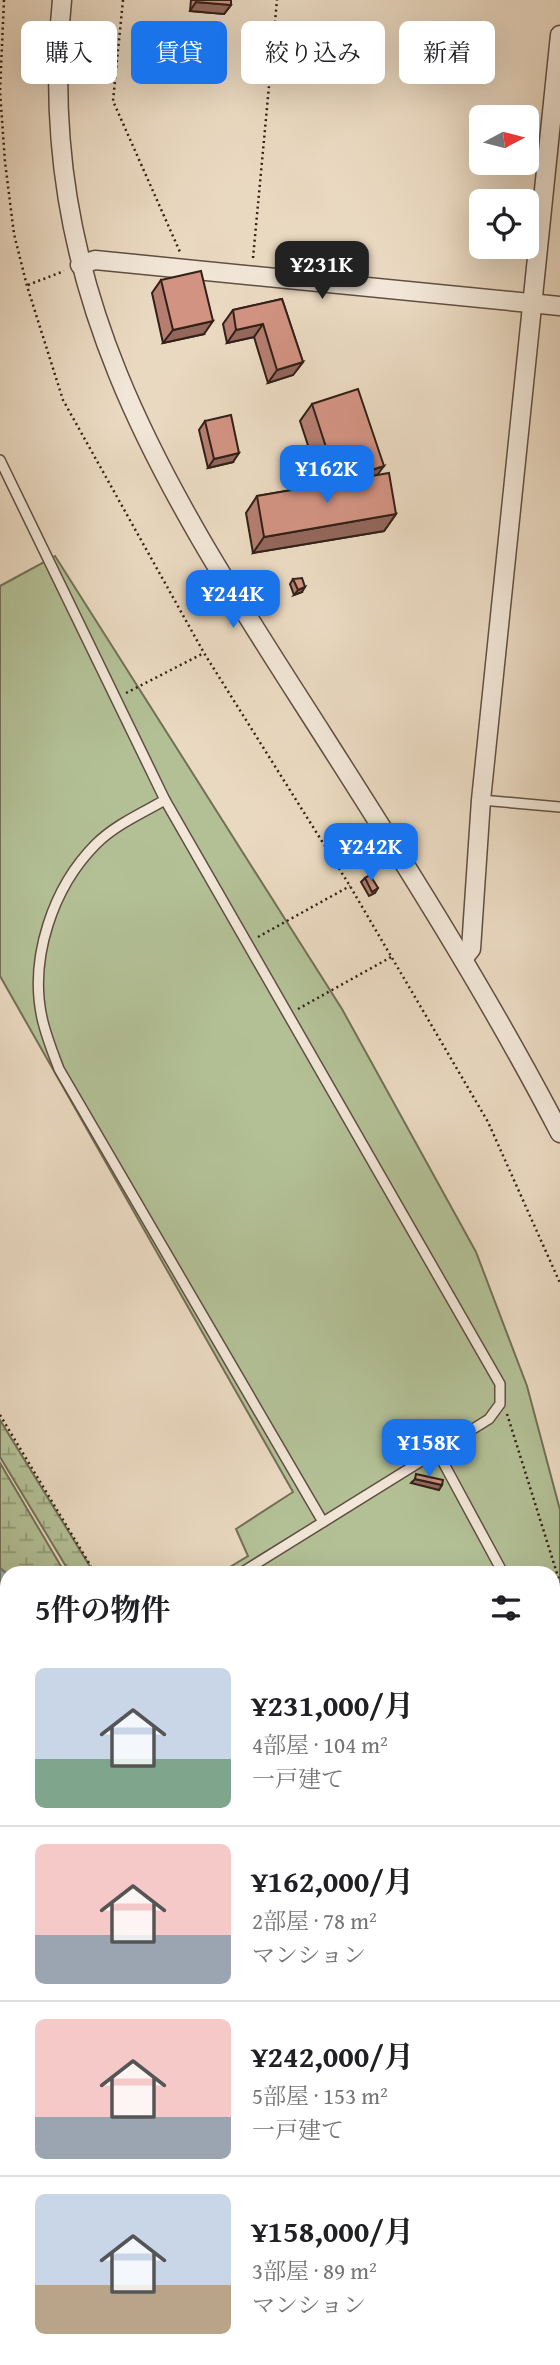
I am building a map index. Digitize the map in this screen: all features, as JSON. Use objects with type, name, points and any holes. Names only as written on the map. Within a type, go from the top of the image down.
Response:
[{"type":"street","points":[[62,0],[57,95],[59,141],[80,265],[113,367],[188,519],[463,959],[503,1026],[560,1133]]},
{"type":"street","points":[[463,959],[471,949],[481,800],[560,35]]},
{"type":"street","points":[[80,265],[95,260],[560,306]]},
{"type":"lane","points":[[0,460],[165,800],[500,1384],[500,1405],[489,1419],[252,1566]]},
{"type":"lane","points":[[165,800],[125,822],[96,844],[60,894],[42,949],[39,983],[42,1016],[59,1069],[323,1522]]},
{"type":"lane","points":[[481,800],[560,807]]},
{"type":"lane","points":[[437,1451],[499,1566]]},
{"type":"path","points":[[4,0],[1,91],[5,162],[15,234],[27,286],[62,400],[204,653],[393,957],[488,1122],[560,1283]]},
{"type":"path","points":[[123,0],[113,101],[182,256],[184,268]]},
{"type":"path","points":[[251,275],[277,0]]},
{"type":"path","points":[[27,286],[80,265]]},
{"type":"path","points":[[140,687],[204,653]]},
{"type":"path","points":[[248,943],[350,886]]},
{"type":"path","points":[[289,1014],[393,957]]},
{"type":"path","points":[[501,1394],[555,1566]]},
{"type":"path","points":[[0,1415],[91,1566]]},
{"type":"green space","points":[[55,556],[342,1009],[476,1252],[527,1386],[560,1510],[560,1566],[232,1566],[248,1556],[236,1529],[293,1492],[0,976],[0,586]]},
{"type":"green space","points":[[0,1420],[90,1566],[66,1566],[0,1457]]},
{"type":"green space","points":[[0,1463],[61,1566],[0,1566]]},
{"type":"building","points":[[231,0],[231,5],[196,2]]},
{"type":"building","points":[[201,271],[213,321],[173,330],[161,280]]},
{"type":"building","points":[[282,299],[303,362],[277,370],[263,324],[236,330],[233,310]]},
{"type":"building","points":[[358,389],[384,466],[337,481],[312,404]]},
{"type":"building","points":[[231,415],[239,453],[214,459],[205,421]]},
{"type":"building","points":[[389,473],[396,514],[264,537],[257,496]]},
{"type":"building","points":[[302,578],[305,587],[298,590],[293,579]]},
{"type":"building","points":[[370,875],[378,888],[372,892],[365,878]]},
{"type":"building","points":[[416,1474],[443,1480],[442,1485],[415,1479]]}]
